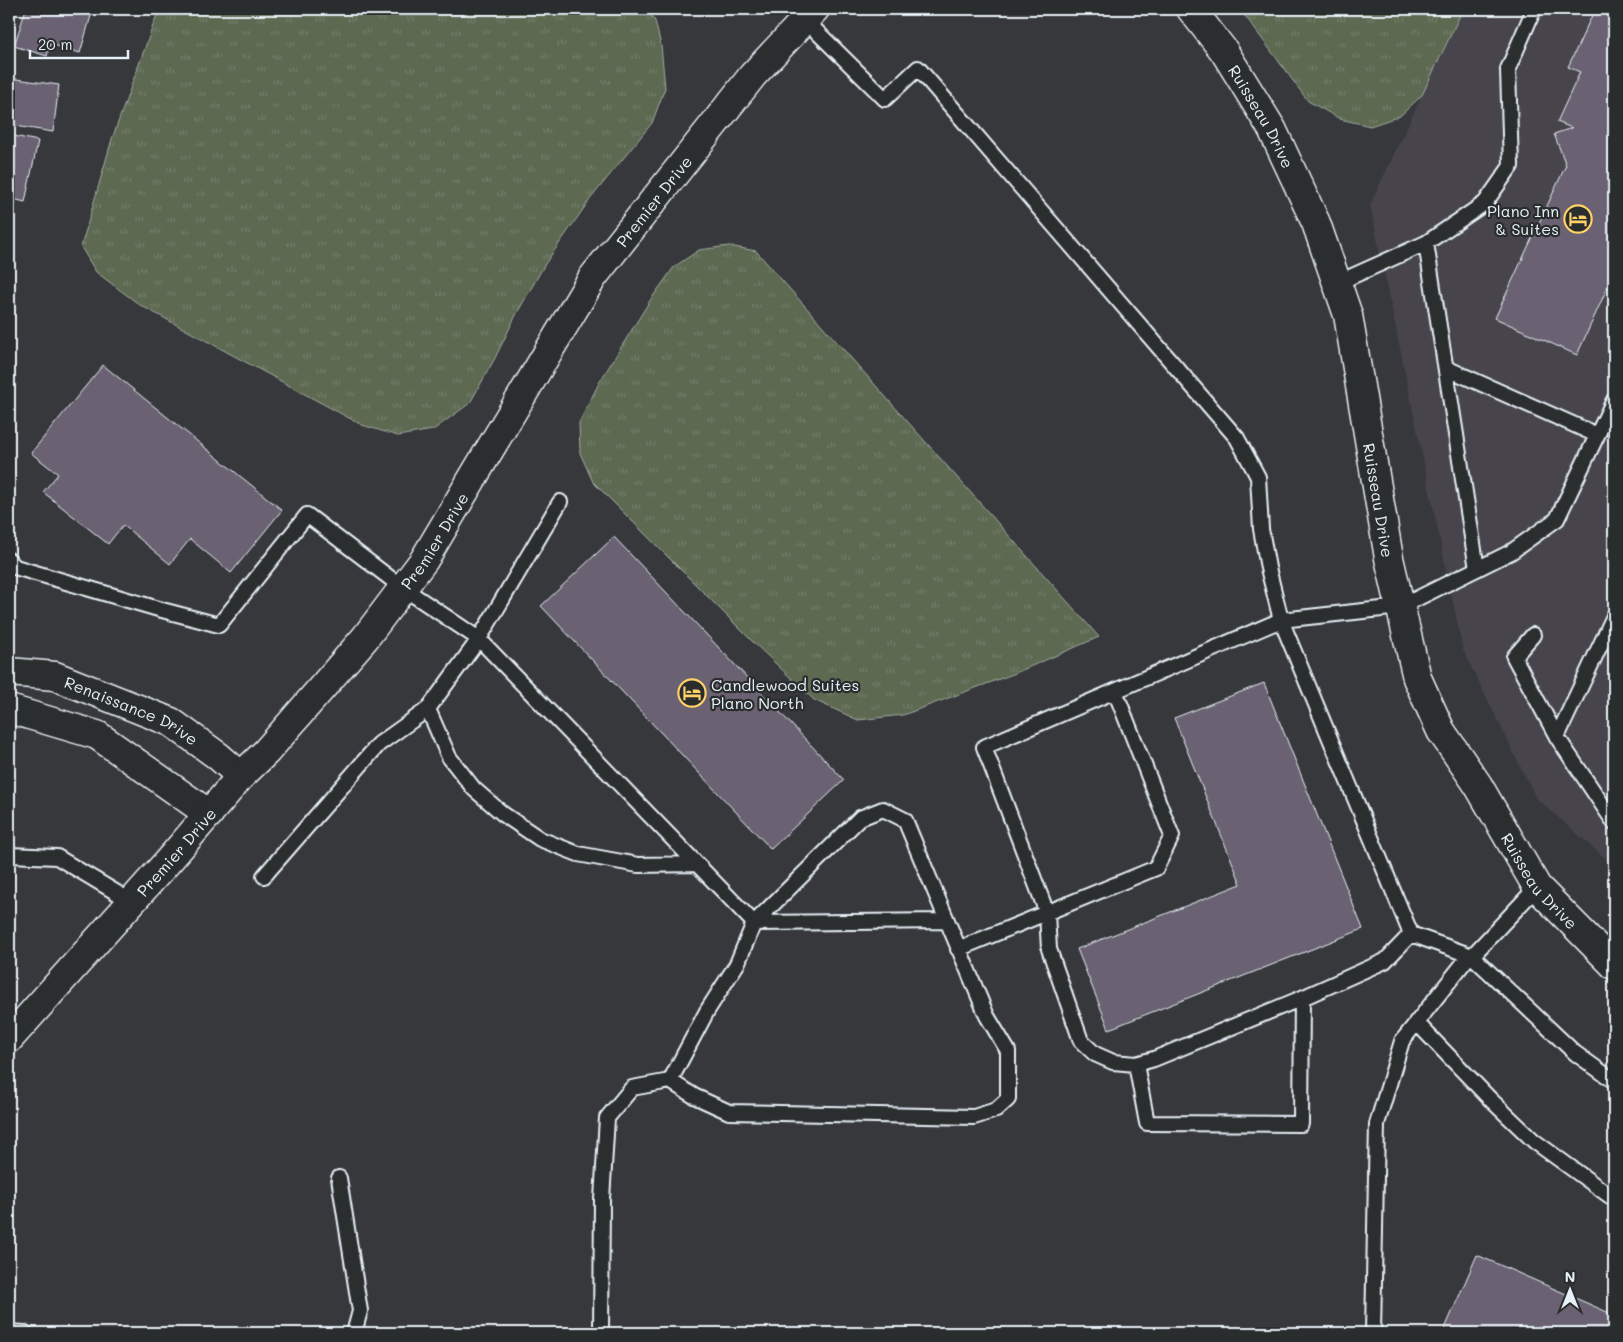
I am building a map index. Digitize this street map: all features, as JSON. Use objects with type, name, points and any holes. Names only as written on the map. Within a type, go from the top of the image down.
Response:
[{"type":"street","name":"Ruisseau Drive","points":[[1191,9],[1224,51],[1272,128],[1316,223],[1348,315],[1389,558],[1417,678],[1441,731],[1478,785],[1537,887],[1614,965]]},
{"type":"street","name":"Premier Drive","points":[[13,1028],[132,902],[241,776],[266,752],[365,638],[424,560],[593,277],[753,75],[810,14]]},
{"type":"street","name":"Renaissance Drive","points":[[9,672],[55,676],[171,722],[218,756],[241,776]]},
{"type":"street","points":[[9,709],[97,735],[209,814]]},
{"type":"lane","points":[[1337,283],[1426,243],[1486,203],[1511,166],[1508,69],[1534,9]]},
{"type":"lane","points":[[810,14],[885,99],[918,68],[1237,438],[1258,477],[1261,529],[1268,568],[1281,620],[1411,934],[1472,956],[1575,1053],[1614,1081]]},
{"type":"lane","points":[[1426,243],[1477,569]]},
{"type":"lane","points":[[1446,368],[1597,435]]},
{"type":"lane","points":[[1411,934],[1385,961],[1302,998],[1154,1058],[1136,1064],[1113,1062],[1095,1054],[1081,1041],[1049,949],[1047,913],[984,746],[1281,620],[1400,607],[1511,552],[1557,519],[1614,400]]},
{"type":"lane","points":[[264,876],[379,744],[428,709],[479,639],[560,502]]},
{"type":"lane","points":[[9,560],[15,567],[219,625],[307,515],[403,588],[479,639],[754,923],[946,921]]},
{"type":"lane","points":[[1558,737],[1614,616]]},
{"type":"lane","points":[[1533,635],[1514,657],[1558,737],[1614,822]]},
{"type":"lane","points":[[958,949],[1156,868],[1172,836],[1115,691]]},
{"type":"lane","points":[[428,709],[449,757],[474,789],[503,814],[540,838],[578,854],[638,865],[697,864]]},
{"type":"lane","points":[[601,1333],[602,1200],[607,1118],[632,1088],[670,1081],[694,1096],[729,1112],[974,1117],[996,1110],[1008,1099],[1008,1051],[987,1016],[905,820],[883,810],[860,818],[754,923],[738,964],[707,1011],[670,1081]]},
{"type":"lane","points":[[9,855],[57,857],[132,902]]},
{"type":"lane","points":[[1373,1333],[1377,1124],[1402,1041],[1466,960],[1472,956],[1537,887]]},
{"type":"lane","points":[[1136,1064],[1148,1122],[1301,1124],[1302,998]]},
{"type":"lane","points":[[1416,1022],[1490,1099],[1534,1141],[1614,1199]]},
{"type":"lane","points":[[339,1178],[360,1311],[354,1333]]},
{"type":"lane","points":[[9,1332],[25,1333]]},
{"type":"shaded area","points":[[1463,9],[1614,9],[1614,866],[1536,798],[1463,650],[1370,205]]},
{"type":"green space","points":[[159,9],[647,9],[655,21],[661,45],[665,88],[652,123],[591,198],[545,264],[470,403],[433,430],[398,436],[362,425],[140,305],[96,272],[81,247],[112,139]]},
{"type":"green space","points":[[1240,9],[1463,9],[1422,95],[1400,116],[1370,126],[1340,119],[1308,101]]},
{"type":"green space","points":[[729,246],[756,251],[1099,637],[1013,674],[903,715],[858,720],[814,700],[753,642],[593,482],[580,453],[579,423],[599,383],[649,302],[674,267],[699,250]]},
{"type":"building","points":[[26,9],[93,9],[80,53],[50,44],[47,56],[14,46]]},
{"type":"building","name":"Plano Inn & Suites","points":[[1595,9],[1614,9],[1614,273],[1577,355],[1495,318],[1566,165],[1554,134],[1572,128],[1557,122],[1580,72],[1568,67]]},
{"type":"building","points":[[9,78],[59,85],[53,132],[9,125]]},
{"type":"building","points":[[9,135],[38,141],[25,202],[9,198]]},
{"type":"building","points":[[103,365],[282,510],[231,573],[190,539],[170,564],[123,525],[108,544],[43,492],[58,474],[31,453]]},
{"type":"building","name":"Candlewood Suites Plano North","points":[[614,537],[844,780],[771,849],[541,606]]},
{"type":"building","points":[[1264,683],[1363,929],[1109,1029],[1077,949],[1241,884],[1174,718]]},
{"type":"building","points":[[1477,1255],[1614,1315],[1614,1333],[1443,1333]]},
{"type":"place","name":"Plano Inn & Suites","points":[[1578,219]]},
{"type":"place","name":"Candlewood Suites Plano North","points":[[692,693]]}]
